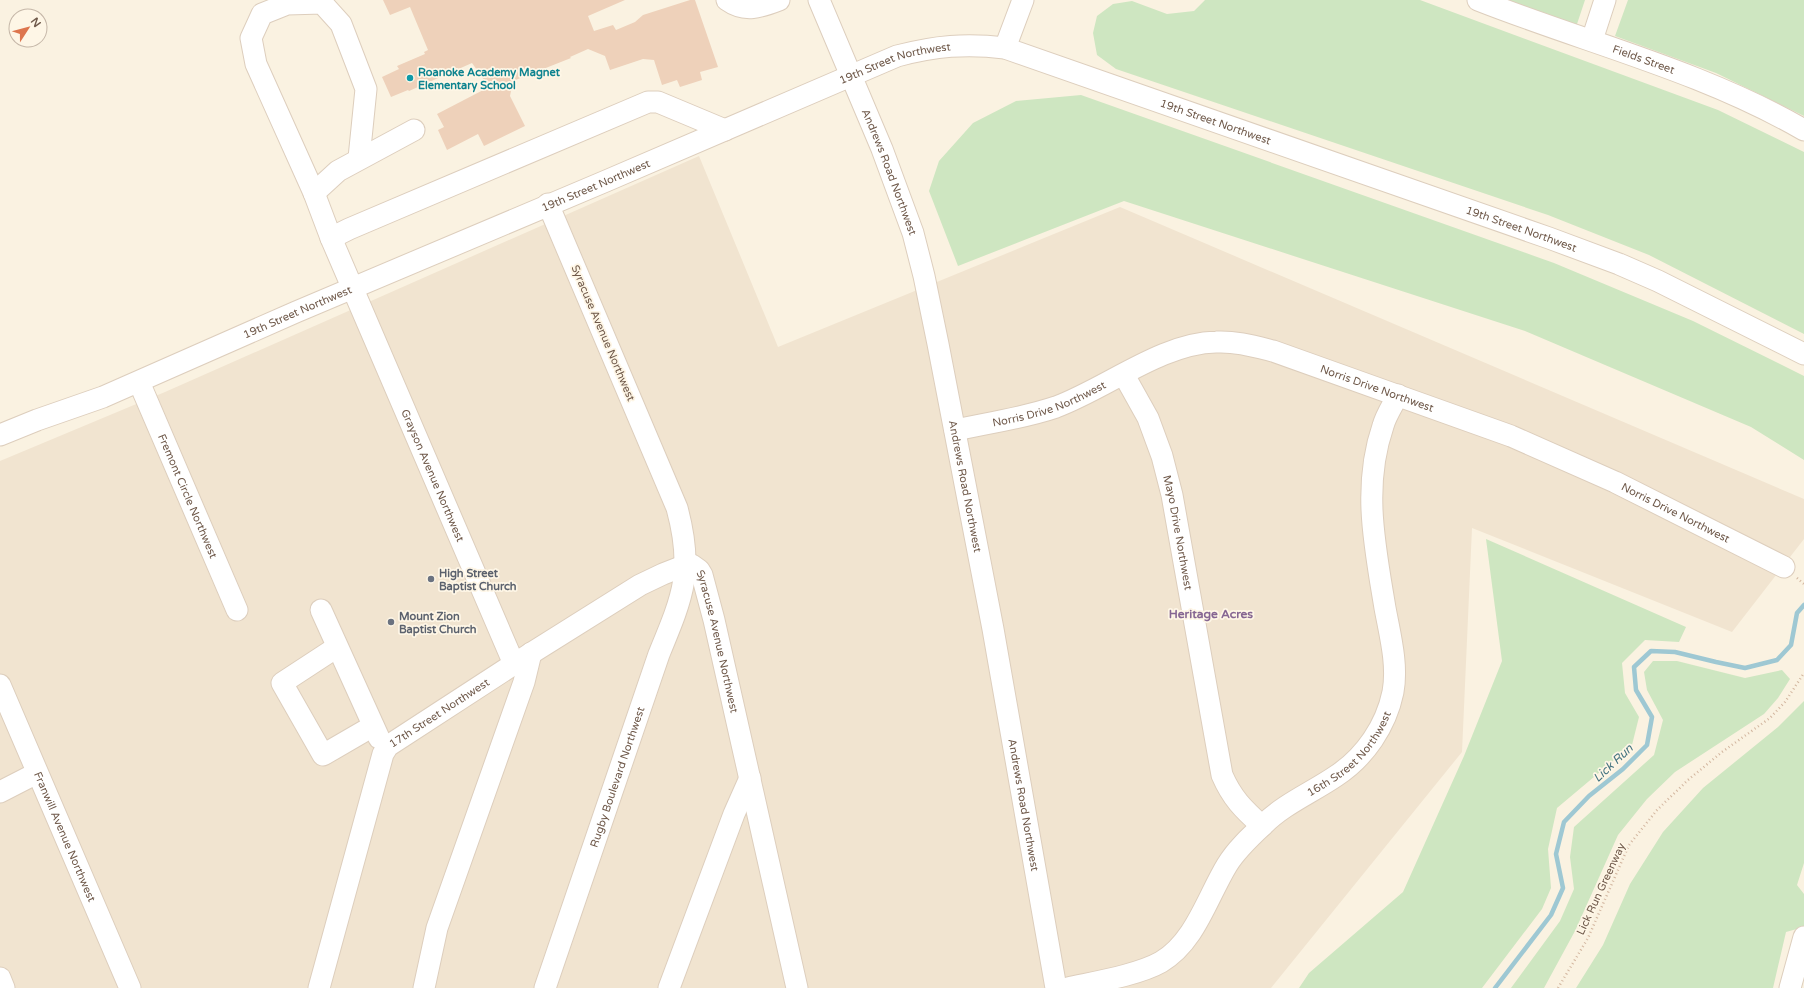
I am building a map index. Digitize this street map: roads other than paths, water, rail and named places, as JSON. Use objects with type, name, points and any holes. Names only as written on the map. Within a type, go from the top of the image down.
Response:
[{"type":"street","points":[[728,0],[735,6],[746,7],[760,7],[770,2]]},
{"type":"street","name":"Andrews Road Northwest","points":[[819,0],[882,149],[913,233],[938,344],[993,628],[1056,988]]},
{"type":"street","points":[[1005,48],[1022,0]]},
{"type":"street","name":"Fields Street","points":[[1478,0],[1674,70],[1749,103],[1804,130]]},
{"type":"street","points":[[1592,40],[1605,0]]},
{"type":"street","name":"Grayson Avenue Northwest","points":[[359,158],[366,89],[341,24],[322,3],[287,4],[262,14],[251,38],[256,64],[314,193],[331,238],[354,288],[514,664]]},
{"type":"street","name":"19th Street Northwest","points":[[0,435],[104,397],[548,204],[725,130],[850,75],[897,56],[926,48],[962,45],[981,45],[1005,48],[1619,264],[1658,281],[1804,354]]},
{"type":"street","points":[[331,238],[648,102],[658,102],[725,130]]},
{"type":"street","points":[[314,193],[338,171],[359,158],[414,130]]},
{"type":"street","name":"Syracuse Avenue Northwest","points":[[548,204],[676,508],[683,531],[686,565],[692,565],[699,570],[702,575],[714,620],[797,988]]},
{"type":"street","name":"Norris Drive Northwest","points":[[955,430],[1001,421],[1054,407],[1083,396],[1173,350],[1192,345],[1215,342],[1239,343],[1272,351],[1511,436],[1615,482],[1784,568]]},
{"type":"street","name":"Mayo Drive Northwest","points":[[1124,375],[1148,418],[1162,456],[1170,488],[1222,775],[1238,804],[1262,826]]},
{"type":"street","name":"Fremont Circle Northwest","points":[[139,382],[237,610]]},
{"type":"street","name":"16th Street Northwest","points":[[1068,988],[1144,970],[1161,962],[1178,949],[1190,935],[1228,864],[1262,826],[1290,803],[1347,769],[1363,753],[1377,734],[1387,713],[1393,692],[1394,678],[1393,650],[1374,547],[1371,508],[1371,480],[1383,424],[1398,395]]},
{"type":"street","name":"17th Street Northwest","points":[[319,988],[385,751],[388,746],[531,653],[640,585],[686,565]]},
{"type":"street","name":"Rugby Boulevard Northwest","points":[[545,988],[659,654],[678,607],[683,589],[686,565]]},
{"type":"street","points":[[321,610],[385,751]]},
{"type":"street","points":[[337,647],[282,683],[323,755],[373,726]]},
{"type":"street","points":[[424,988],[437,928],[524,682],[531,653]]},
{"type":"street","name":"Franwill Avenue Northwest","points":[[0,684],[76,866],[99,914],[130,988]]},
{"type":"street","points":[[0,792],[37,773]]},
{"type":"street","points":[[669,988],[734,814],[750,778]]},
{"type":"street","points":[[1790,988],[1804,937]]},
{"type":"street","points":[[0,978],[4,988]]},
{"type":"waterway","name":"Lick Run","points":[[1495,988],[1551,915],[1563,888],[1556,854],[1564,822],[1589,796],[1623,769],[1647,745],[1652,717],[1636,690],[1634,667],[1651,651],[1675,652],[1745,668],[1777,660],[1791,645],[1797,613],[1804,605]]},
{"type":"place","name":"Roanoke Academy Magnet Elementary School","points":[[410,78]]},
{"type":"place","name":"High Street Baptist Church","points":[[431,579]]},
{"type":"place","name":"Mount Zion Baptist Church","points":[[391,622]]},
{"type":"district","name":"Heritage Acres","points":[[1211,614]]}]
